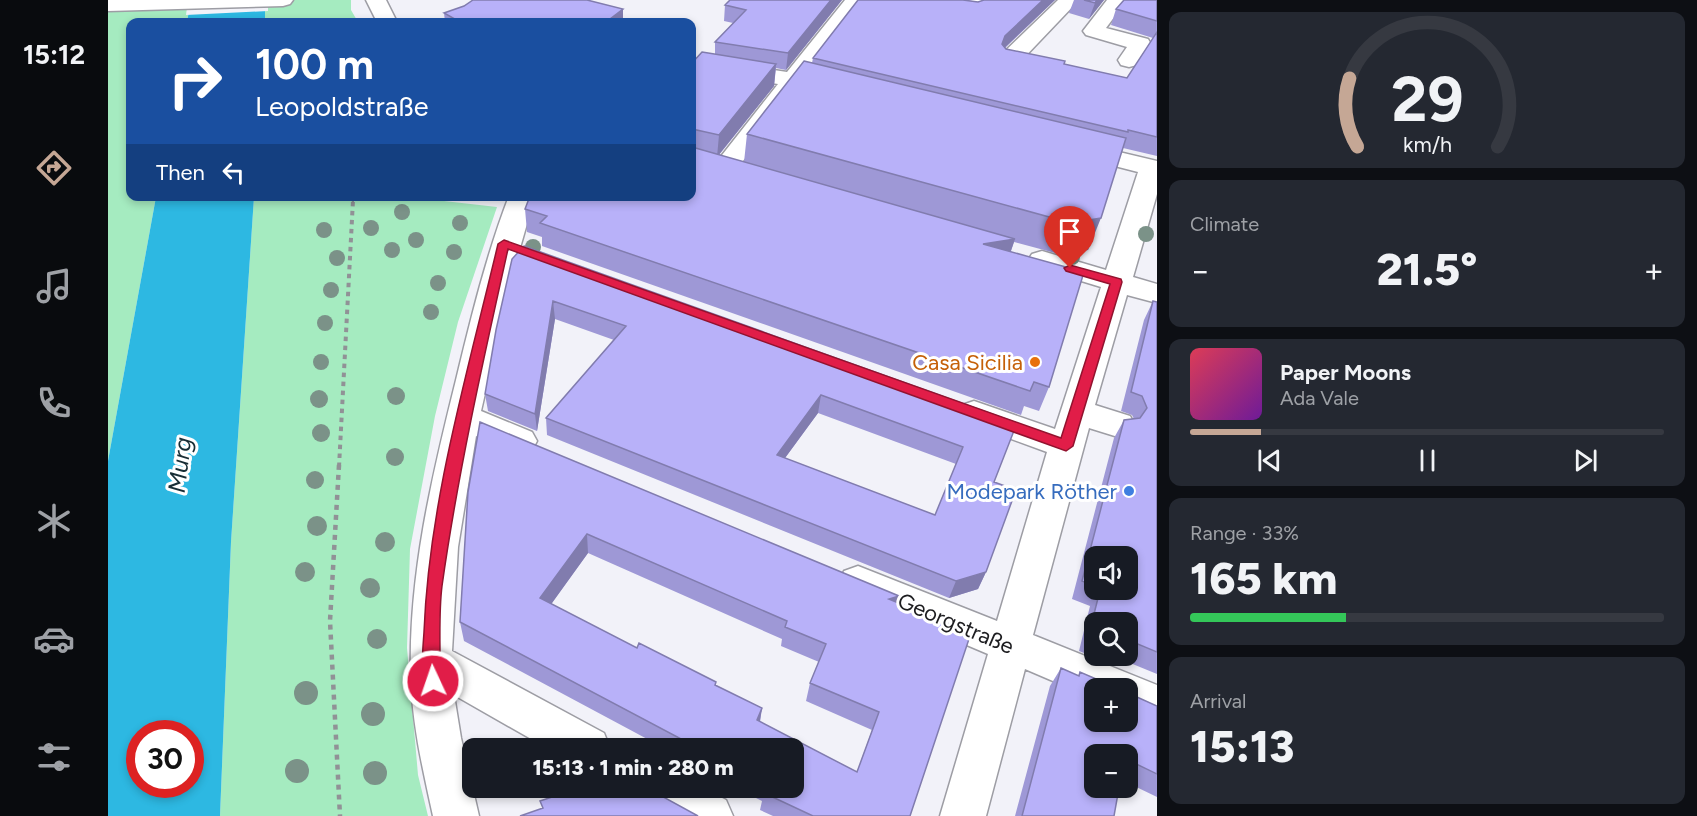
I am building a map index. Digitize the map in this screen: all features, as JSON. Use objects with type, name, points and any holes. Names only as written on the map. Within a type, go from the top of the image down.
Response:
[{"type":"street","points":[[108,5],[283,0]]},
{"type":"street","points":[[376,0],[385,18]]},
{"type":"street","points":[[725,169],[855,0]]},
{"type":"street","points":[[907,0],[974,10],[979,0]]},
{"type":"street","points":[[1010,59],[1068,0]]},
{"type":"street","points":[[1117,0],[1093,31],[1140,44],[1129,60]]},
{"type":"street","points":[[696,65],[794,80],[852,94]]},
{"type":"street","points":[[963,816],[1066,446],[1116,282],[1155,168],[1060,145]]},
{"type":"street","points":[[456,816],[438,738],[431,661],[434,590],[463,417],[504,244],[520,201]]},
{"type":"street","points":[[504,244],[538,256]]},
{"type":"street","points":[[1013,252],[1157,294]]},
{"type":"street","points":[[942,401],[1066,446]]},
{"type":"street","points":[[1077,411],[1118,425]]},
{"type":"street","points":[[463,417],[551,454]]},
{"type":"street","name":"Georgstraße","points":[[825,568],[1092,678]]},
{"type":"street","points":[[431,661],[570,738]]},
{"type":"street","points":[[1138,697],[1157,705]]},
{"type":"street","points":[[677,798],[710,816]]},
{"type":"path","points":[[340,816],[330,621],[351,272],[353,201]]},
{"type":"green space","points":[[108,0],[191,0],[188,18],[126,18],[126,201],[155,201],[108,461]]},
{"type":"green space","points":[[265,0],[351,0],[351,10],[356,18],[265,18]]},
{"type":"green space","points":[[254,201],[444,201],[497,207],[458,322],[435,416],[410,549],[407,648],[418,775],[428,816],[220,816],[231,542]]},
{"type":"water","points":[[191,0],[265,0],[265,18],[188,18]]},
{"type":"water","name":"Murg","points":[[155,201],[254,201],[231,542],[220,816],[108,816],[108,461]]},
{"type":"pier","points":[[188,0],[268,0],[268,11],[186,15]]},
{"type":"building","points":[[473,0],[587,0],[623,9],[611,18],[453,18],[444,13]]},
{"type":"building","points":[[730,0],[831,0],[788,53],[715,42],[746,10],[725,5]]},
{"type":"building","points":[[858,0],[978,2],[984,0],[1043,0],[1005,36],[1002,44],[1006,49],[1065,61],[1064,64],[1127,78],[1157,32],[1157,137],[813,58]]},
{"type":"building","points":[[1124,0],[1157,0],[1157,21],[1116,9]]},
{"type":"building","points":[[702,52],[776,64],[719,135],[696,130],[696,59]]},
{"type":"building","points":[[804,61],[1126,138],[1101,218],[1071,223],[747,134]]},
{"type":"building","points":[[696,148],[1015,239],[983,244],[1084,272],[1049,387],[1034,382],[1030,391],[540,223],[547,216],[525,209],[528,201],[696,201]]},
{"type":"building","points":[[524,246],[1017,423],[994,482],[1016,490],[986,572],[956,581],[546,418],[626,326],[553,301],[535,414],[485,394],[512,259]],"holes":[[[821,395],[963,447],[935,515],[777,455]]]},
{"type":"building","name":"Modepark Röther","points":[[1153,301],[1157,302],[1157,652],[1138,644],[1138,612],[1094,612],[1098,600],[1138,600],[1138,546],[1091,546],[1124,420],[1140,418],[1147,408],[1142,396],[1131,392]]},
{"type":"building","points":[[480,422],[899,596],[889,599],[971,633],[910,816],[813,816],[775,798],[804,798],[804,744],[857,772],[879,712],[810,683],[826,644],[785,627],[787,621],[587,534],[540,598],[637,648],[639,643],[716,682],[715,685],[762,708],[757,720],[792,738],[679,738],[460,622],[468,492]]},
{"type":"building","points":[[1061,668],[1079,676],[1080,672],[1094,678],[1084,678],[1084,732],[1138,732],[1138,697],[1157,706],[1157,774],[1138,765],[1138,744],[1084,744],[1084,798],[1117,798],[1114,816],[1022,816]]},
{"type":"building","points":[[549,798],[665,798],[698,816],[520,816],[543,808],[540,801]]},
{"type":"place","name":"Casa Sicilia","points":[[1035,362]]},
{"type":"place","name":"Modepark Röther","points":[[1129,491]]},
{"type":"route","points":[[433,681],[431,661],[434,590],[446,510],[463,417],[504,244],[1066,446],[1116,282],[1070,268]]}]
